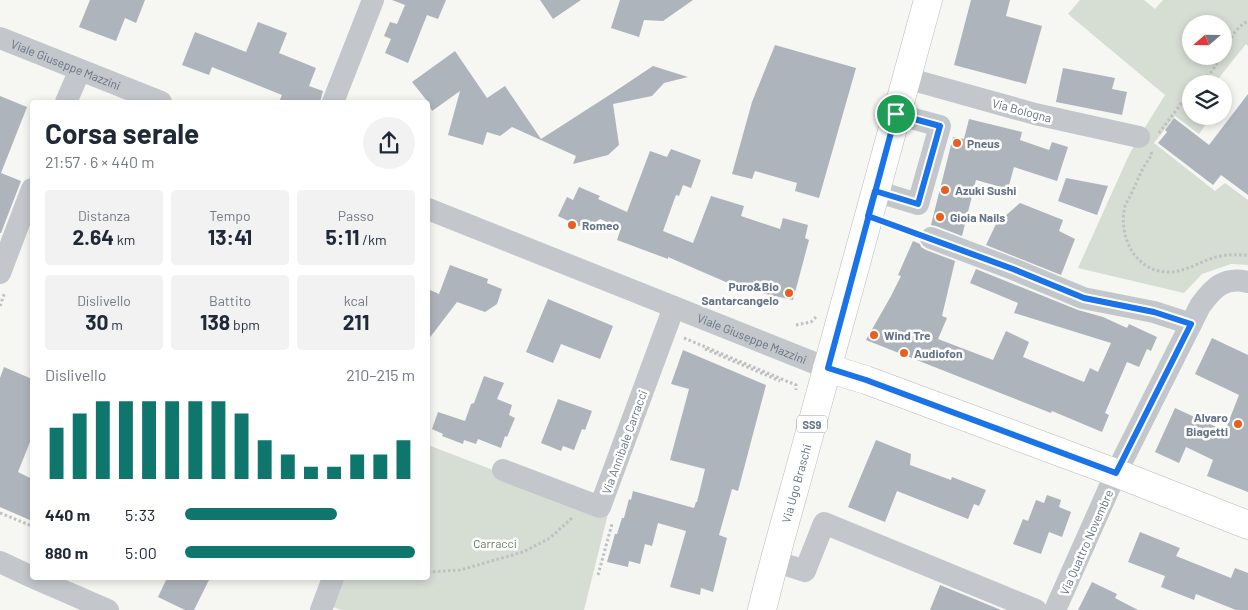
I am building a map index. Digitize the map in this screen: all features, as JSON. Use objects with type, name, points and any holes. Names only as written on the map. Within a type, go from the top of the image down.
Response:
[{"type":"main road","name":"Via Ugo Braschi","points":[[762,610],[928,0]]},
{"type":"main road","name":"Viale Giuseppe Mazzini","points":[[828,368],[875,383],[1116,473],[1248,526]]},
{"type":"street","points":[[334,100],[373,0]]},
{"type":"street","name":"Viale Giuseppe Mazzini","points":[[0,38],[156,100]]},
{"type":"street","points":[[67,100],[80,70]]},
{"type":"street","name":"Via Bologna","points":[[906,78],[1035,114],[1147,142]]},
{"type":"street","points":[[872,204],[918,204],[940,126],[896,114]]},
{"type":"street","points":[[0,273],[30,194]]},
{"type":"street","name":"Viale Giuseppe Mazzini","points":[[430,210],[828,368]]},
{"type":"street","points":[[931,238],[1084,298],[1154,312],[1191,324]]},
{"type":"street","name":"Via Quattro Novembre","points":[[1055,610],[1116,473],[1200,306],[1210,292],[1222,283],[1238,280],[1248,282]]},
{"type":"street","name":"Via Annibale Carracci","points":[[503,470],[597,506],[674,307]]},
{"type":"street","points":[[774,561],[805,571],[824,523],[1036,610]]},
{"type":"street","points":[[0,562],[30,576]]},
{"type":"street","points":[[40,580],[108,610]]},
{"type":"street","points":[[321,610],[332,580]]},
{"type":"path","points":[[1232,37],[1240,25],[1248,21]]},
{"type":"path","points":[[1208,75],[1216,65]]},
{"type":"path","points":[[1182,103],[1147,142],[1152,155],[1146,163],[1126,206],[1124,227],[1128,243],[1137,258],[1149,268],[1165,272],[1181,272],[1221,256],[1248,255]]},
{"type":"path","points":[[872,204],[931,238]]},
{"type":"path","points":[[780,381],[677,336],[796,385],[796,391]]},
{"type":"path","points":[[430,572],[460,570],[523,552],[550,538],[575,515],[597,506],[615,510],[598,575]]},
{"type":"path","points":[[0,513],[30,525]]},
{"type":"green space","points":[[1080,0],[1144,0],[1155,9],[1163,0],[1248,0],[1248,46],[1246,44],[1232,62],[1232,15],[1182,15],[1182,65],[1229,65],[1221,75],[1182,75],[1182,121],[1175,116],[1154,143],[1215,191],[1225,183],[1248,200],[1248,265],[1231,264],[1202,274],[1184,293],[1078,268],[1129,155],[1165,95],[1068,14]]},
{"type":"green space","points":[[1187,125],[1205,125],[1199,134]]},
{"type":"green space","name":"Carracci","points":[[430,446],[608,514],[584,610],[341,610],[330,606],[340,580],[430,580]]},
{"type":"building","points":[[90,0],[145,0],[136,23],[125,18],[116,41],[79,27]]},
{"type":"building","points":[[392,0],[446,0],[438,19],[427,15],[408,63],[385,53],[391,39],[384,36],[390,22],[397,24],[405,5]]},
{"type":"building","points":[[540,0],[581,0],[553,19]]},
{"type":"building","points":[[620,0],[693,0],[663,21],[644,20],[639,37],[611,28]]},
{"type":"building","points":[[971,0],[1010,0],[1006,16],[1042,26],[1026,84],[954,65]]},
{"type":"building","points":[[258,22],[287,33],[279,53],[316,68],[309,86],[323,91],[321,100],[280,100],[282,95],[212,67],[209,75],[182,65],[195,32],[246,52]]},
{"type":"building","points":[[775,45],[856,68],[819,198],[795,191],[797,183],[755,171],[752,179],[732,174],[752,102]]},
{"type":"building","points":[[455,51],[487,98],[505,86],[541,139],[653,66],[688,77],[664,83],[652,96],[613,104],[619,145],[608,155],[573,164],[576,156],[512,127],[500,136],[487,132],[483,145],[448,135],[460,91],[432,111],[430,100],[426,100],[412,82]]},
{"type":"building","points":[[1063,68],[1115,78],[1112,89],[1127,92],[1122,115],[1056,102]]},
{"type":"building","points":[[1248,94],[1248,195],[1221,175],[1213,185],[1158,143],[1167,132],[1165,130],[1174,118],[1209,145],[1224,125],[1232,125],[1232,115]]},
{"type":"building","points":[[0,96],[27,107],[1,173],[21,181],[1,233],[0,233]]},
{"type":"building","points":[[969,119],[1022,132],[1020,140],[1049,150],[1052,142],[1068,147],[1057,181],[1014,167],[1008,189],[976,180],[962,236],[931,225],[953,137],[964,139]]},
{"type":"building","points":[[671,149],[701,160],[691,188],[683,185],[679,196],[676,195],[663,231],[693,243],[711,196],[744,206],[741,216],[780,229],[783,218],[808,225],[805,238],[809,240],[793,300],[742,289],[668,257],[668,259],[617,240],[621,228],[600,219],[592,225],[581,227],[558,216],[567,197],[573,200],[579,187],[600,196],[598,199],[627,212],[650,151],[667,157]]},
{"type":"building","points":[[1066,178],[1108,186],[1097,215],[1058,201]]},
{"type":"building","points":[[1020,203],[1063,220],[1059,231],[1075,239],[1061,275],[986,245],[996,224]]},
{"type":"building","points":[[913,241],[920,244],[926,250],[955,261],[942,316],[947,318],[938,339],[993,360],[1006,331],[1029,342],[1023,357],[1084,382],[1090,368],[1098,372],[1111,343],[1014,313],[1018,303],[970,283],[976,269],[1078,310],[1103,317],[1127,328],[1129,324],[1157,337],[1151,351],[1147,349],[1139,367],[1127,362],[1105,413],[1109,415],[1102,432],[866,340],[901,276],[898,275]]},
{"type":"building","points":[[450,265],[488,279],[487,283],[502,289],[497,304],[485,312],[457,302],[430,337],[430,290],[439,294]]},
{"type":"building","points":[[548,299],[613,326],[600,359],[561,344],[553,363],[526,352]]},
{"type":"building","points":[[1212,338],[1248,355],[1248,492],[1207,476],[1213,460],[1186,447],[1179,463],[1155,452],[1175,408],[1225,431],[1239,395],[1195,374]]},
{"type":"building","points":[[683,350],[766,385],[738,491],[732,489],[719,535],[727,538],[713,592],[701,588],[700,595],[670,587],[686,531],[658,523],[652,546],[645,544],[640,564],[629,561],[628,567],[607,562],[615,534],[617,534],[622,518],[624,518],[633,491],[694,508],[697,502],[705,469],[670,460],[689,389],[671,384]]},
{"type":"building","points":[[4,367],[30,378],[30,442],[18,472],[30,478],[30,520],[0,507],[0,378]]},
{"type":"building","points":[[484,376],[504,383],[497,399],[512,405],[509,415],[515,418],[501,448],[478,439],[476,444],[464,440],[463,444],[442,436],[443,434],[432,429],[438,412],[465,421]]},
{"type":"building","points":[[558,399],[592,411],[585,430],[582,429],[574,450],[563,446],[561,451],[541,443]]},
{"type":"building","points":[[876,440],[911,454],[910,465],[951,480],[952,477],[986,490],[979,506],[974,504],[968,519],[897,491],[885,522],[848,507]]},
{"type":"building","points":[[1047,495],[1061,500],[1059,507],[1071,512],[1062,537],[1049,532],[1041,554],[1013,544],[1023,519],[1028,521],[1036,500],[1044,503]]},
{"type":"building","points":[[1140,532],[1180,548],[1176,556],[1231,578],[1235,568],[1248,573],[1248,610],[1236,610],[1196,594],[1194,600],[1161,587],[1165,576],[1128,562]]},
{"type":"building","points":[[166,580],[209,580],[194,610],[185,610],[158,597]]},
{"type":"building","points":[[1092,582],[1117,594],[1115,598],[1138,610],[1078,610]]},
{"type":"building","points":[[940,585],[1001,610],[930,610]]},
{"type":"place","name":"Pneus","points":[[957,143]]},
{"type":"place","name":"Azuki Sushi","points":[[945,190]]},
{"type":"place","name":"Gioia Nails","points":[[940,217]]},
{"type":"place","name":"Romeo","points":[[572,225]]},
{"type":"place","name":"Puro&Bio Santarcangelo","points":[[789,293]]},
{"type":"place","name":"Wind Tre","points":[[874,335]]},
{"type":"place","name":"Audiofon","points":[[904,353]]},
{"type":"place","name":"Alvaro Biagetti","points":[[1238,424]]},
{"type":"route","points":[[896,114],[868,216],[828,368],[866,380],[1116,473],[1191,324],[1154,312],[1084,298],[1013,269],[868,216],[875,191],[918,204],[940,126],[896,114]]}]
